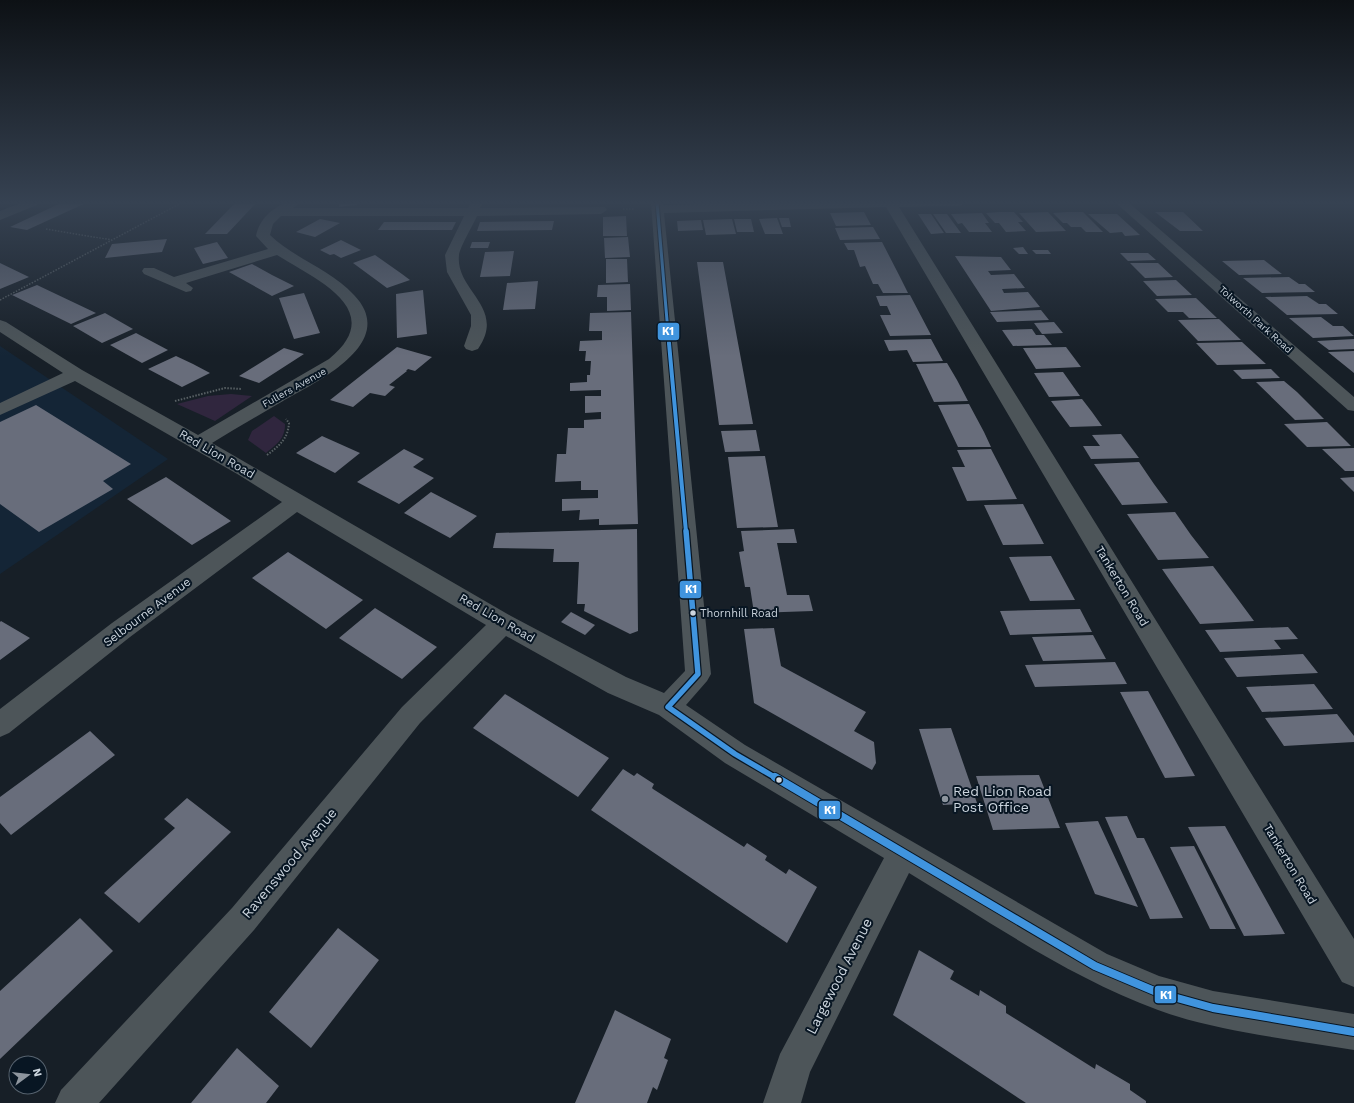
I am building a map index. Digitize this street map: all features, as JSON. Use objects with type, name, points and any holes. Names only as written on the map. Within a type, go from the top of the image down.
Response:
[{"type":"street","points":[[173,282],[267,253]]},
{"type":"street","name":"Fullers Avenue","points":[[197,443],[328,368],[354,343],[359,331],[360,320],[356,308],[350,298],[334,283],[284,253]]},
{"type":"street","points":[[453,253],[452,256],[454,272],[479,315],[479,326],[472,346]]},
{"type":"street","points":[[662,253],[698,674],[668,707]]},
{"type":"street","name":"Tankerton Road","points":[[921,253],[1354,970]]},
{"type":"street","name":"Tolworth Park Road","points":[[1180,253],[1354,406]]},
{"type":"street","points":[[149,271],[192,292]]},
{"type":"street","name":"Red Lion Road","points":[[0,325],[76,374],[246,470],[296,502],[503,623],[617,685],[668,707],[735,754],[1095,966],[1159,993],[1213,1008],[1354,1032]]},
{"type":"street","points":[[0,410],[76,374]]},
{"type":"street","name":"Selbourne Avenue","points":[[0,725],[121,630],[296,502]]},
{"type":"street","name":"Ravenswood Avenue","points":[[74,1103],[243,919],[411,715],[503,623]]},
{"type":"street","name":"Largewood Avenue","points":[[782,1103],[792,1067],[903,852]]},
{"type":"path","points":[[0,300],[87,253]]},
{"type":"shaded area","points":[[0,346],[168,459],[0,574]]},
{"type":"shaded area","points":[[231,394],[252,396],[215,421],[177,404],[208,396]]},
{"type":"shaded area","points":[[274,416],[285,424],[284,434],[280,441],[266,453],[248,440],[252,431]]},
{"type":"building","points":[[107,253],[148,253],[105,258]]},
{"type":"building","points":[[197,253],[225,253],[228,258],[203,264]]},
{"type":"building","points":[[327,253],[352,253],[341,258],[334,254],[330,255]]},
{"type":"building","points":[[485,253],[514,253],[510,276],[480,277]]},
{"type":"building","points":[[605,253],[630,253],[630,257],[605,258]]},
{"type":"building","points":[[855,253],[888,253],[908,293],[883,293],[878,284],[873,284],[865,266],[860,267]]},
{"type":"building","points":[[1120,253],[1149,253],[1156,260],[1128,261]]},
{"type":"building","points":[[375,255],[410,280],[387,288],[353,263]]},
{"type":"building","points":[[955,256],[1001,257],[1011,270],[988,271],[991,275],[1014,274],[1025,288],[1002,289],[1004,293],[1028,292],[1040,307],[991,311]]},
{"type":"building","points":[[606,259],[627,259],[628,282],[606,283]]},
{"type":"building","points":[[1264,260],[1282,274],[1239,275],[1222,261]]},
{"type":"building","points":[[697,262],[723,262],[753,424],[719,425]]},
{"type":"building","points":[[0,263],[29,277],[0,289]]},
{"type":"building","points":[[1130,263],[1158,263],[1173,277],[1145,278]]},
{"type":"building","points":[[252,264],[294,286],[272,296],[229,272]]},
{"type":"building","points":[[1289,277],[1299,284],[1305,284],[1315,292],[1262,293],[1243,278]]},
{"type":"building","points":[[1176,280],[1192,295],[1157,296],[1143,281]]},
{"type":"building","points":[[538,281],[535,309],[503,310],[507,283]]},
{"type":"building","points":[[630,284],[631,310],[607,311],[607,297],[597,297],[598,285]]},
{"type":"building","points":[[37,285],[96,313],[71,324],[12,295]]},
{"type":"building","points":[[423,290],[427,334],[397,338],[396,294]]},
{"type":"building","points":[[304,293],[320,333],[294,339],[279,298]]},
{"type":"building","points":[[910,295],[931,335],[890,336],[880,315],[891,315],[887,306],[880,306],[876,296]]},
{"type":"building","points":[[1307,296],[1319,304],[1326,304],[1338,314],[1287,315],[1265,297]]},
{"type":"building","points":[[1196,298],[1217,318],[1189,318],[1183,312],[1168,312],[1155,299]]},
{"type":"building","points":[[1041,310],[1049,320],[997,322],[990,312]]},
{"type":"building","points":[[631,312],[638,524],[599,525],[599,519],[579,520],[580,510],[562,511],[562,499],[598,498],[598,490],[581,490],[581,481],[555,482],[557,454],[566,454],[568,428],[584,428],[584,420],[601,419],[601,412],[585,413],[585,396],[601,396],[601,390],[570,391],[570,383],[587,382],[587,375],[590,375],[591,361],[585,361],[586,351],[579,351],[580,341],[602,340],[602,331],[589,331],[590,313]]},
{"type":"building","points":[[105,313],[133,329],[102,343],[73,326]]},
{"type":"building","points":[[1321,317],[1333,326],[1343,326],[1354,336],[1313,338],[1289,318]]},
{"type":"building","points":[[1219,319],[1241,340],[1198,341],[1178,320]]},
{"type":"building","points":[[1054,322],[1063,333],[1042,334],[1034,323]]},
{"type":"building","points":[[1032,329],[1036,335],[1044,335],[1052,345],[1013,346],[1002,330]]},
{"type":"building","points":[[136,333],[168,350],[142,363],[110,345]]},
{"type":"building","points":[[931,339],[943,361],[913,362],[907,350],[889,351],[884,340]]},
{"type":"building","points":[[1354,339],[1354,349],[1329,350],[1317,341]]},
{"type":"building","points":[[1242,342],[1266,364],[1217,365],[1196,343]]},
{"type":"building","points":[[397,347],[432,357],[415,371],[408,369],[389,385],[395,387],[385,396],[370,393],[353,407],[330,400]]},
{"type":"building","points":[[1066,347],[1081,367],[1036,369],[1023,348]]},
{"type":"building","points":[[284,348],[304,354],[259,383],[239,376]]},
{"type":"building","points":[[1354,351],[1354,373],[1328,352]]},
{"type":"building","points":[[176,356],[210,373],[182,387],[148,369]]},
{"type":"building","points":[[947,363],[968,401],[934,402],[916,364]]},
{"type":"building","points":[[1271,369],[1280,378],[1242,379],[1233,370]]},
{"type":"building","points":[[1063,372],[1080,396],[1049,397],[1034,373]]},
{"type":"building","points":[[1284,381],[1324,419],[1295,420],[1256,382]]},
{"type":"building","points":[[1082,399],[1102,426],[1070,427],[1051,401]]},
{"type":"building","points":[[969,404],[991,447],[958,447],[938,405]]},
{"type":"building","points":[[36,405],[131,464],[103,481],[113,489],[39,532],[0,504],[0,422]]},
{"type":"building","points":[[1327,422],[1351,446],[1307,447],[1284,424]]},
{"type":"building","points":[[756,430],[760,451],[725,452],[721,431]]},
{"type":"building","points":[[1121,434],[1139,458],[1091,459],[1083,446],[1100,446],[1092,435]]},
{"type":"building","points":[[322,436],[360,453],[335,473],[296,453]]},
{"type":"building","points":[[1354,448],[1354,471],[1345,471],[1322,449]]},
{"type":"building","points":[[404,449],[424,459],[413,467],[434,478],[399,504],[357,482]]},
{"type":"building","points":[[991,449],[1017,499],[967,501],[952,467],[965,467],[957,450]]},
{"type":"building","points":[[765,456],[778,527],[737,528],[728,457]]},
{"type":"building","points":[[1139,462],[1168,503],[1122,505],[1094,464]]},
{"type":"building","points":[[166,477],[231,521],[192,545],[127,499]]},
{"type":"building","points":[[1354,477],[1354,492],[1340,478]]},
{"type":"building","points":[[431,492],[477,516],[450,538],[404,513]]},
{"type":"building","points":[[1023,504],[1044,544],[1003,545],[984,505]]},
{"type":"building","points":[[1175,512],[1209,558],[1158,560],[1127,514]]},
{"type":"building","points":[[637,529],[638,631],[630,634],[584,611],[585,604],[577,604],[579,562],[553,562],[554,549],[493,548],[496,533]]},
{"type":"building","points":[[794,529],[797,543],[777,543],[787,595],[809,595],[813,611],[754,613],[750,587],[745,587],[739,552],[744,551],[741,531]]},
{"type":"building","points":[[288,552],[363,600],[326,629],[252,578]]},
{"type":"building","points":[[1051,556],[1075,600],[1030,601],[1009,557]]},
{"type":"building","points":[[1213,566],[1254,621],[1200,624],[1162,569]]},
{"type":"building","points":[[375,608],[437,647],[402,679],[339,638]]},
{"type":"building","points":[[1080,609],[1092,632],[1010,635],[1000,611]]},
{"type":"building","points":[[571,612],[595,625],[585,635],[561,622]]},
{"type":"building","points":[[1,621],[30,638],[0,660],[0,622]]},
{"type":"building","points":[[1288,627],[1298,639],[1274,640],[1281,649],[1220,652],[1205,630]]},
{"type":"building","points":[[774,628],[781,666],[866,712],[854,731],[874,742],[876,763],[872,770],[754,703],[744,629]]},
{"type":"building","points":[[1093,635],[1106,659],[1043,661],[1032,637]]},
{"type":"building","points":[[1303,654],[1318,673],[1237,677],[1224,658]]},
{"type":"building","points":[[1115,662],[1127,684],[1035,687],[1025,665]]},
{"type":"building","points":[[1314,684],[1333,709],[1262,712],[1246,687]]},
{"type":"building","points":[[1148,691],[1195,776],[1165,778],[1120,692]]},
{"type":"building","points":[[505,694],[609,758],[578,797],[473,728]]},
{"type":"building","points":[[1337,714],[1354,736],[1354,742],[1284,746],[1265,718]]},
{"type":"building","points":[[951,728],[977,803],[943,805],[919,729]]},
{"type":"building","points":[[90,731],[115,755],[11,835],[0,823],[0,797]]},
{"type":"building","points":[[623,769],[634,776],[637,773],[654,784],[653,789],[744,847],[747,843],[767,856],[765,860],[786,874],[789,869],[817,887],[787,943],[591,810]]},
{"type":"building","points":[[1039,775],[1060,828],[993,830],[976,776]]},
{"type":"building","points":[[187,798],[231,832],[139,923],[104,893],[175,828],[164,819]]},
{"type":"building","points":[[1127,816],[1137,838],[1144,838],[1183,918],[1150,919],[1105,817]]},
{"type":"building","points":[[1098,821],[1138,907],[1095,894],[1065,823]]},
{"type":"building","points":[[1225,826],[1285,934],[1244,936],[1188,827]]},
{"type":"building","points":[[1194,846],[1236,929],[1210,929],[1170,847]]},
{"type":"building","points":[[80,918],[113,951],[0,1059],[0,991]]},
{"type":"building","points":[[338,928],[379,960],[311,1048],[269,1012]]},
{"type":"building","points":[[919,950],[954,971],[950,979],[979,996],[980,990],[1006,1006],[1006,1013],[1095,1069],[1096,1064],[1130,1084],[1130,1090],[1146,1101],[1146,1103],[1026,1103],[893,1015]]},
{"type":"building","points":[[615,1010],[671,1039],[664,1058],[668,1060],[657,1090],[653,1087],[647,1103],[575,1103]]},
{"type":"building","points":[[237,1048],[279,1086],[266,1103],[191,1103]]},
{"type":"transit line","name":"K1","points":[[661,253],[698,674],[668,707]]},
{"type":"transit line","name":"K1","points":[[668,707],[735,754],[1095,966],[1159,993],[1213,1008],[1354,1032]]},
{"type":"place","name":"Thornhill Road","points":[[693,613]]},
{"type":"place","name":"Red Lion Road Post Office","points":[[945,799]]}]
